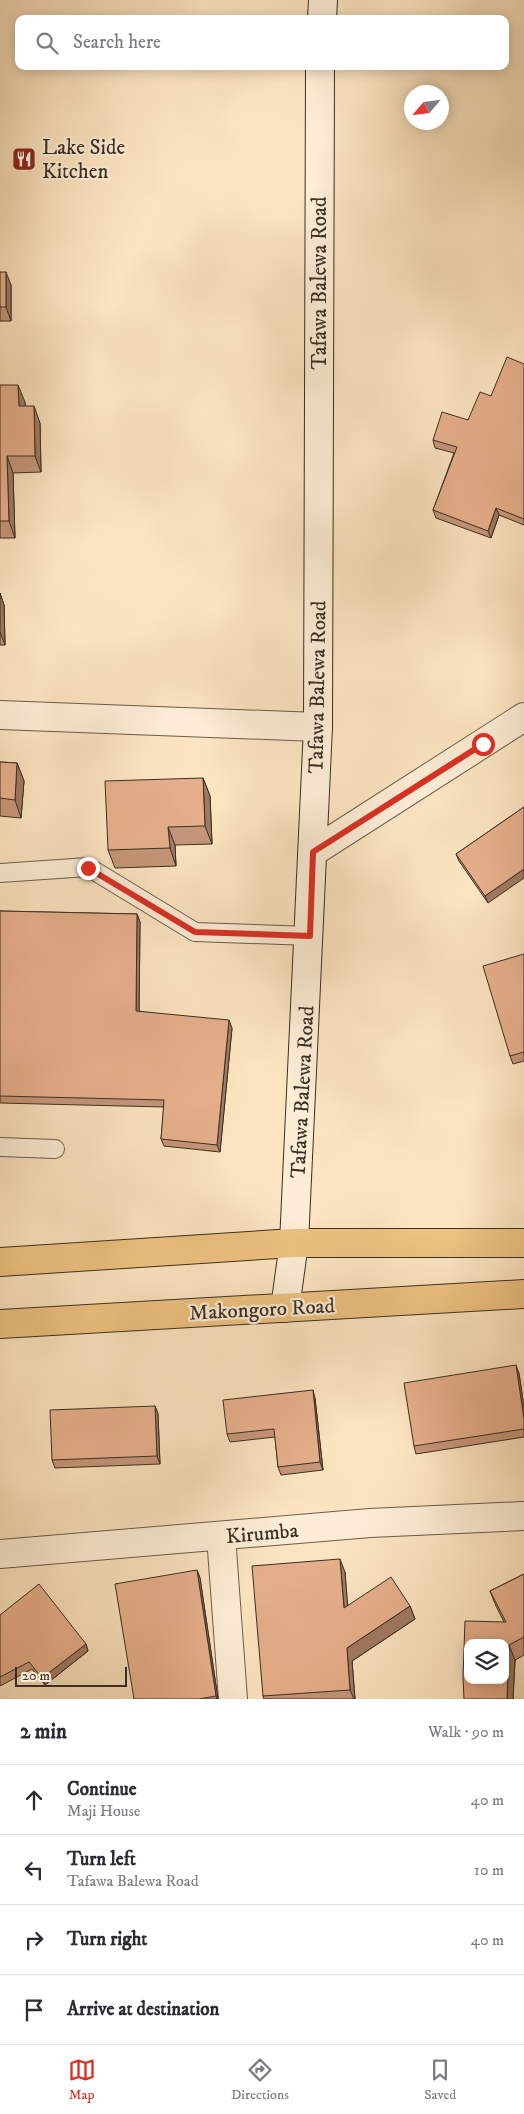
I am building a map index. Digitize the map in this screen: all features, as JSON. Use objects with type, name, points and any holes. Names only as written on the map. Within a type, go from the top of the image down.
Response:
[{"type":"main road","points":[[322,15],[323,0]]},
{"type":"main road","name":"Tafawa Balewa Road","points":[[285,1308],[294,1243],[310,936],[318,727],[320,70]]},
{"type":"main road","points":[[0,715],[318,727]]},
{"type":"main road","points":[[313,852],[524,716]]},
{"type":"main road","points":[[0,1262],[294,1243],[524,1243]]},
{"type":"main road","name":"Makongoro Road","points":[[0,1324],[524,1294]]},
{"type":"main road","name":"Kirumba","points":[[0,1554],[370,1523],[524,1516]]},
{"type":"main road","points":[[221,1536],[233,1699]]},
{"type":"lane","points":[[0,873],[88,868],[195,932],[310,936]]},
{"type":"lane","points":[[0,1147],[55,1149]]},
{"type":"building","points":[[0,272],[6,272],[6,307],[0,307]]},
{"type":"building","points":[[507,357],[524,364],[524,519],[496,508],[488,531],[433,510],[457,447],[433,440],[442,412],[468,420],[480,392],[491,396]]},
{"type":"building","points":[[0,385],[18,385],[19,406],[34,406],[35,456],[7,456],[9,521],[0,521]]},
{"type":"building","points":[[0,762],[17,763],[15,800],[0,798]]},
{"type":"building","points":[[203,778],[205,826],[168,827],[170,848],[108,850],[105,781]]},
{"type":"building","points":[[524,807],[524,869],[485,896],[456,854]]},
{"type":"building","points":[[0,911],[137,914],[136,1011],[229,1020],[217,1145],[161,1139],[164,1100],[0,1096]]},
{"type":"building","points":[[524,954],[524,1052],[510,1056],[483,966]]},
{"type":"building","points":[[516,1365],[524,1429],[414,1446],[404,1383]]},
{"type":"building","points":[[313,1390],[320,1462],[278,1467],[274,1429],[227,1434],[223,1400]]},
{"type":"building","points":[[155,1406],[157,1456],[52,1460],[50,1410]]},
{"type":"building","points":[[340,1559],[344,1608],[391,1577],[410,1606],[347,1648],[350,1690],[263,1696],[252,1566]]},
{"type":"building","points":[[197,1570],[216,1696],[199,1699],[134,1699],[115,1584]]},
{"type":"building","points":[[524,1574],[524,1637],[509,1645],[509,1639],[464,1639],[465,1621],[506,1622],[490,1591]]},
{"type":"building","points":[[39,1584],[86,1644],[42,1678],[29,1662],[0,1677],[0,1615]]},
{"type":"building","points":[[464,1649],[464,1684],[508,1684],[507,1699],[464,1699],[463,1677]]},
{"type":"place","name":"Lake Side Kitchen","points":[[24,159]]},
{"type":"route","points":[[88,868],[195,932],[310,936],[313,852],[483,744]]}]
